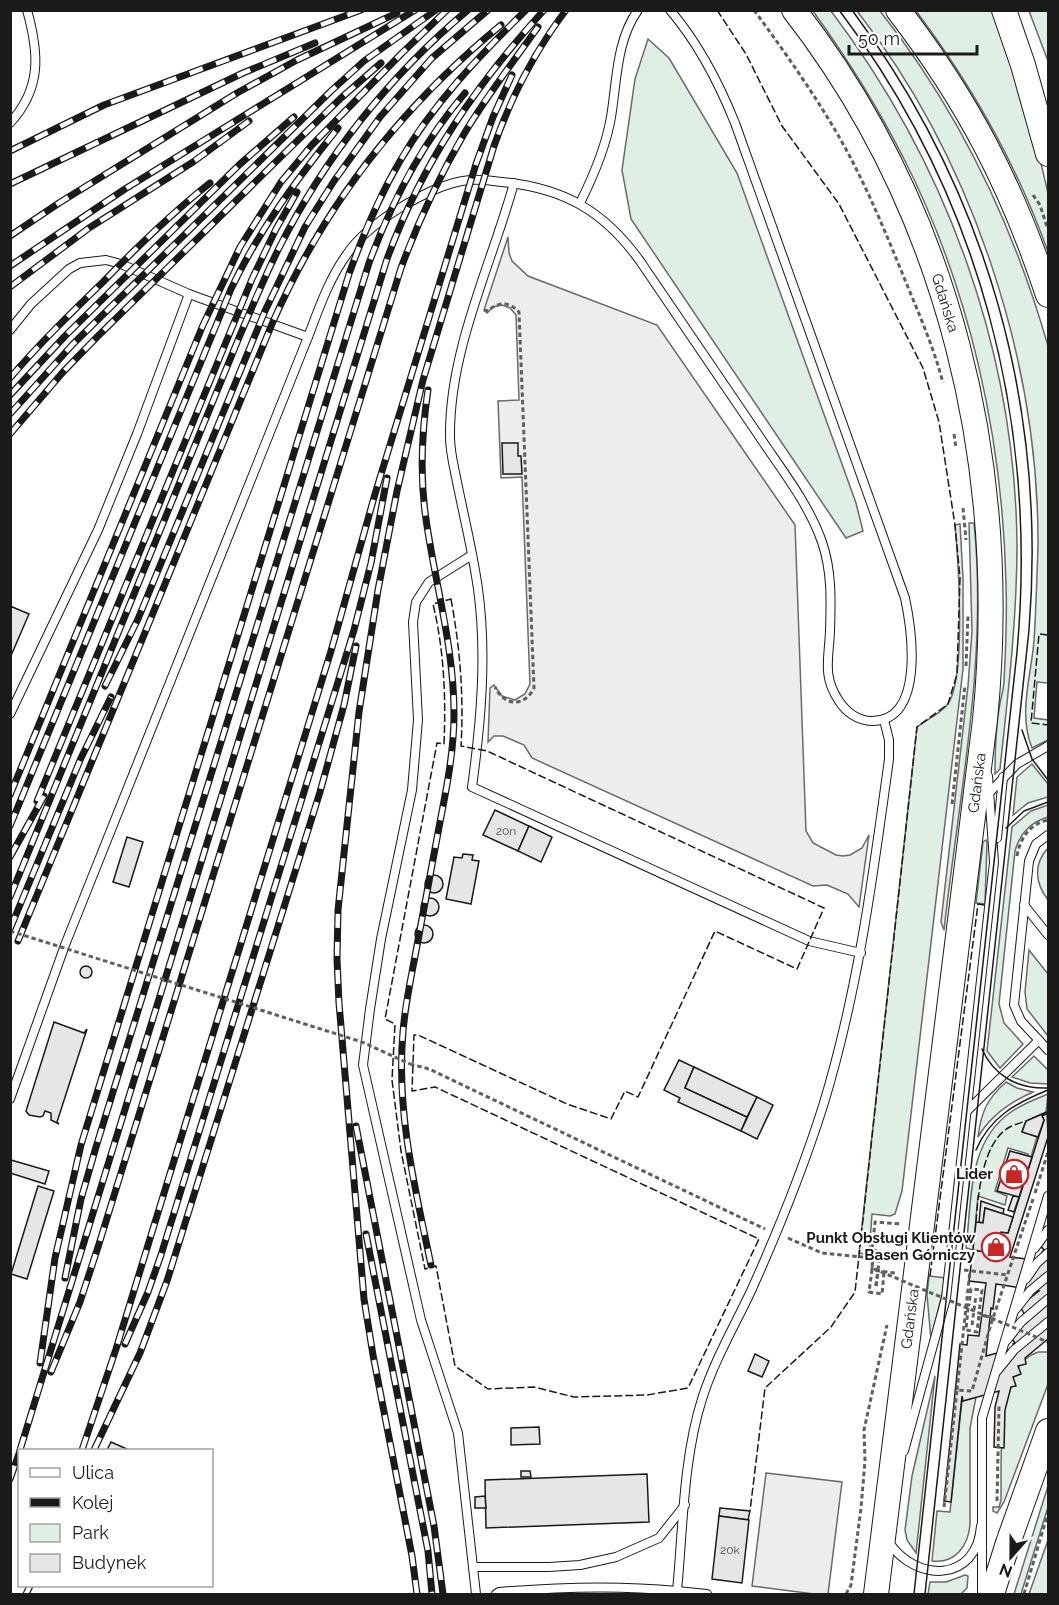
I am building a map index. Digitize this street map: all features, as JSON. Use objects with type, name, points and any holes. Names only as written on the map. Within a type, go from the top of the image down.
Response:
[{"type":"main road","name":"Gdańska","points":[[794,10],[846,85],[891,165],[919,226],[946,305],[970,396],[985,493],[992,600],[976,685],[968,852],[876,1594]]},
{"type":"main road","points":[[898,10],[949,81],[985,142],[1013,200],[1048,295]]},
{"type":"main road","points":[[1004,10],[1026,74],[1048,154]]},
{"type":"main road","points":[[992,1594],[1048,1431]]},
{"type":"lane","points":[[10,123],[21,110],[28,96],[36,65],[36,48],[27,10]]},
{"type":"lane","points":[[580,203],[600,161],[607,136],[619,55],[633,17],[638,10]]},
{"type":"lane","points":[[10,1099],[64,945],[329,283],[347,253],[365,233],[387,216],[426,194],[455,183],[471,180],[514,183],[541,188],[580,203],[610,226],[633,251],[807,509],[827,559],[830,578],[830,635],[826,662],[828,677],[839,701],[849,712],[860,719],[872,721],[884,720],[901,708],[910,681],[912,639],[905,598],[735,123],[710,69],[693,40],[671,12]]},
{"type":"lane","points":[[514,183],[457,371],[450,438],[478,589],[482,682],[478,749],[472,788],[809,941],[861,953]]},
{"type":"lane","points":[[10,330],[31,304],[69,269],[80,263],[106,260],[121,264],[189,294],[308,337]]},
{"type":"lane","points":[[10,714],[98,530],[137,435],[189,294]]},
{"type":"lane","points":[[472,555],[429,582],[416,602],[413,622],[418,720],[412,790],[381,939],[363,1065],[421,1320],[458,1433],[476,1594]]},
{"type":"lane","points":[[976,685],[986,733],[994,862]]},
{"type":"lane","points":[[677,1591],[692,1443],[703,1398],[789,1203],[823,1105],[846,1020],[861,953],[889,759],[889,740],[884,720]]},
{"type":"lane","points":[[968,852],[977,816],[990,792],[1022,760],[1048,746]]},
{"type":"lane","points":[[981,1526],[980,1538],[964,1560],[949,1570],[938,1572],[921,1569],[905,1559],[891,1544],[884,1530],[945,1306],[1003,777]]},
{"type":"lane","points":[[1048,835],[1039,841],[1031,853],[1014,1005],[1018,1017],[1048,1050]]},
{"type":"lane","points":[[1024,905],[1048,935]]},
{"type":"lane","points":[[967,1111],[1039,1040]]},
{"type":"lane","points":[[982,1594],[982,1422],[990,1385],[1048,1198]]},
{"type":"lane","points":[[1038,1232],[1048,1211]]},
{"type":"lane","points":[[1028,1262],[1035,1247],[1048,1230]]},
{"type":"lane","points":[[1018,1294],[1030,1272],[1048,1253]]},
{"type":"lane","points":[[1009,1324],[1022,1300],[1048,1276]]},
{"type":"lane","points":[[1000,1355],[1016,1327],[1048,1299]]},
{"type":"lane","points":[[990,1385],[999,1367],[1009,1355],[1048,1322]]},
{"type":"lane","points":[[473,1567],[549,1568],[580,1565],[616,1557],[659,1538],[685,1505]]},
{"type":"lane","points":[[496,1594],[545,1588],[647,1588],[707,1594]]},
{"type":"path","points":[[754,10],[795,65],[859,174],[878,213],[927,334],[944,388]]},
{"type":"path","points":[[475,306],[488,311],[500,303],[513,306],[519,312],[534,688],[530,696],[518,702],[498,695],[494,686],[482,682]]},
{"type":"path","points":[[952,426],[957,455]]},
{"type":"path","points":[[963,507],[967,550]]},
{"type":"path","points":[[966,670],[968,615]]},
{"type":"path","points":[[951,813],[976,685]]},
{"type":"path","points":[[10,931],[362,1042],[411,1064],[429,1069],[776,1234],[796,1240],[822,1253],[873,1257]]},
{"type":"path","points":[[957,1390],[972,1391],[993,1317],[1048,1152]]},
{"type":"path","points":[[900,1234],[902,1219]]},
{"type":"path","points":[[876,1286],[880,1251],[872,1250],[875,1222],[902,1224]]},
{"type":"path","points":[[873,1257],[872,1268],[968,1306],[979,1314],[1048,1342]]},
{"type":"path","points":[[873,1257],[869,1292],[882,1294],[884,1273]]},
{"type":"path","points":[[894,1284],[897,1263]]},
{"type":"path","points":[[872,1270],[896,1273]]},
{"type":"path","points":[[964,1270],[1007,1275]]},
{"type":"path","points":[[944,1507],[968,1306],[971,1289],[982,1290],[977,1332],[966,1330],[968,1306],[970,1271]]},
{"type":"path","points":[[972,1325],[976,1296]]},
{"type":"path","points":[[979,1314],[993,1317]]},
{"type":"path","points":[[846,1594],[851,1585],[861,1508],[865,1461],[864,1430],[889,1316]]},
{"type":"path","points":[[1036,1345],[1048,1335]]},
{"type":"path","points":[[997,1501],[1000,1400]]},
{"type":"path","points":[[1024,1594],[1048,1513]]},
{"type":"green space","points":[[813,11],[831,11],[872,70],[909,132],[940,196],[967,262],[988,331],[1003,401],[1013,472],[1017,544],[1014,629],[1009,685],[1000,769],[995,774],[997,723],[1004,686],[1006,585],[998,475],[990,420],[978,365],[964,311],[927,207],[883,119]]},
{"type":"green space","points":[[857,11],[880,11],[935,88],[959,129],[1018,256],[1048,346],[1048,683],[1037,682],[1034,718],[1048,720],[1048,740],[1032,748],[1026,722],[1026,708],[1034,641],[1038,546],[1035,476],[1026,405],[1011,334],[991,264],[965,196],[934,130],[898,69]]},
{"type":"green space","points":[[916,11],[994,11],[1036,142],[1048,193],[1048,252],[1022,188],[991,126],[974,96]]},
{"type":"green space","points":[[1029,11],[1048,11],[1048,61]]},
{"type":"green space","points":[[648,39],[669,58],[737,173],[856,503],[863,531],[846,538],[631,219],[622,170],[635,79]]},
{"type":"green space","points":[[969,523],[974,523],[977,574],[975,676],[944,930],[941,922],[968,686],[972,631]]},
{"type":"green space","points":[[960,524],[963,578],[963,669],[902,1191],[895,1214],[890,1216],[872,1214],[869,1255],[859,1253],[917,727],[944,708],[953,692],[957,671],[960,618],[955,525]]},
{"type":"green space","points":[[1032,764],[1048,784],[1048,797],[1028,803],[1013,815],[1017,777]]},
{"type":"green space","points":[[1048,805],[1048,817],[1027,829],[1015,851],[999,1004],[1004,1023],[1023,1044],[1000,1068],[987,1051],[1012,827],[1031,811]]},
{"type":"green space","points":[[986,840],[985,904],[976,903],[983,842]]},
{"type":"green space","points":[[1048,848],[1048,900],[1040,887],[1038,867]]},
{"type":"green space","points":[[1029,950],[1048,974],[1048,1036],[1027,1009],[1025,992]]},
{"type":"green space","points":[[1034,1056],[1048,1070],[1048,1084],[1030,1083],[1012,1077]]},
{"type":"green space","points":[[1006,1082],[1017,1088],[1033,1092],[1002,1110],[978,1137],[986,1106]]},
{"type":"green space","points":[[1048,1094],[1046,1112],[1026,1121],[1022,1131],[1037,1137],[1031,1157],[1008,1148],[995,1191],[1007,1196],[1005,1205],[978,1196],[973,1250],[966,1248],[974,1174],[986,1139],[1011,1112]]},
{"type":"green space","points":[[929,1276],[946,1278],[931,1339],[927,1295]]},
{"type":"green space","points":[[1038,1352],[1048,1352],[1048,1384],[1004,1502],[997,1513],[993,1511],[993,1507],[999,1507],[1001,1500],[1003,1417],[1007,1395],[1014,1376],[1024,1361]]},
{"type":"green space","points":[[935,1376],[916,1553],[907,1540],[905,1530],[912,1476]]},
{"type":"green space","points":[[976,1397],[970,1428],[969,1533],[963,1546],[954,1556],[947,1560],[932,1561],[937,1511],[950,1512],[962,1401]]},
{"type":"green space","points":[[1048,1486],[1048,1507],[1021,1594],[1014,1594]]},
{"type":"green space","points":[[1048,1540],[1048,1594],[1029,1594]]},
{"type":"green space","points":[[968,1576],[967,1588],[961,1594],[928,1594],[930,1582],[946,1582]]},
{"type":"shaded area","points":[[508,237],[512,261],[528,276],[657,325],[795,525],[806,831],[813,843],[836,855],[843,856],[862,848],[869,835],[859,907],[848,894],[827,885],[813,886],[532,758],[524,745],[503,736],[494,736],[488,742],[490,688],[494,685],[502,696],[515,700],[525,694],[530,684],[522,477],[501,478],[498,401],[519,400],[516,315],[510,308],[502,305],[493,307],[487,313],[484,310]]},
{"type":"shaded area","points":[[766,1473],[842,1482],[828,1594],[752,1586]]},
{"type":"building","points":[[502,443],[518,443],[522,474],[503,474]]},
{"type":"building","points":[[10,606],[29,614],[10,658]]},
{"type":"building","points":[[495,810],[529,826],[518,851],[483,835]]},
{"type":"building","points":[[529,826],[552,837],[541,862],[518,851]]},
{"type":"building","points":[[127,837],[143,842],[129,887],[113,882]]},
{"type":"building","points":[[463,854],[473,855],[472,860],[479,861],[471,904],[446,899],[454,857],[462,858]]},
{"type":"building","points":[[430,875],[438,875],[443,880],[441,891],[430,893],[425,888],[425,880]]},
{"type":"building","points":[[426,898],[434,898],[439,903],[437,914],[426,916],[421,911],[421,903]]},
{"type":"building","points":[[424,925],[430,928],[433,934],[430,940],[424,943],[418,940],[415,934],[418,928]]},
{"type":"building","points":[[86,966],[92,972],[86,978],[80,972]]},
{"type":"building","points":[[54,1022],[84,1033],[87,1029],[57,1122],[59,1124],[51,1120],[51,1113],[45,1111],[40,1117],[29,1115],[26,1111]]},
{"type":"building","points":[[679,1060],[694,1067],[685,1088],[747,1117],[741,1131],[678,1102],[680,1098],[664,1090]]},
{"type":"building","points":[[694,1067],[757,1097],[747,1117],[685,1088]]},
{"type":"building","points":[[757,1097],[773,1105],[757,1139],[741,1131]]},
{"type":"building","points":[[1047,1111],[1048,1137],[1010,1257],[1045,1261],[1047,1259],[1042,1252],[1044,1250],[1038,1243],[1048,1235],[1048,1339],[1025,1358],[1026,1364],[1018,1366],[1021,1374],[1013,1377],[1016,1386],[1011,1387],[1005,1410],[1004,1448],[994,1447],[995,1407],[999,1391],[963,1401],[962,1396],[951,1502],[944,1501],[960,1344],[967,1345],[968,1335],[979,1336],[986,1283],[969,1281],[973,1250],[986,1252],[987,1245],[992,1246],[997,1252],[1001,1232],[1008,1233],[1044,1120],[1042,1116]],"holes":[[[996,1284],[1039,1291],[1020,1306],[1028,1321],[1010,1336],[1016,1348],[986,1356]]]},
{"type":"building","points":[[1047,1112],[1042,1116],[1044,1120],[1038,1137],[1022,1132],[1026,1121]]},
{"type":"building","name":"Lider","points":[[1010,1151],[1032,1157],[1019,1197],[997,1191]]},
{"type":"building","points":[[11,1160],[49,1171],[45,1184],[10,1173]]},
{"type":"building","points":[[38,1186],[54,1191],[27,1279],[11,1274]]},
{"type":"building","points":[[1013,1196],[1019,1197],[1014,1212],[1008,1210]]},
{"type":"building","points":[[981,1201],[1004,1209],[1003,1214],[985,1208],[983,1223],[979,1222]]},
{"type":"building","points":[[985,1208],[1013,1217],[1008,1233],[1001,1232],[997,1252],[992,1246],[987,1245],[986,1252],[973,1250],[976,1222],[983,1223]]},
{"type":"building","points":[[755,1354],[769,1361],[762,1377],[748,1371]]},
{"type":"building","points":[[539,1427],[540,1444],[511,1445],[511,1428]]},
{"type":"building","points":[[111,1442],[127,1449],[108,1449]]},
{"type":"building","points":[[521,1471],[530,1471],[531,1477],[521,1477]]},
{"type":"building","points":[[647,1474],[649,1522],[486,1528],[485,1480]]},
{"type":"building","points":[[485,1496],[486,1508],[475,1508],[475,1497]]},
{"type":"building","points":[[720,1508],[750,1511],[748,1520],[719,1516]]},
{"type":"building","points":[[719,1516],[749,1520],[742,1583],[712,1579]]},
{"type":"tram line","points":[[839,10],[888,82],[929,156],[963,234],[989,314],[1007,396],[1018,480],[1021,566],[1017,652],[914,1594]]},
{"type":"tram line","points":[[852,10],[899,80],[939,152],[972,227],[998,304],[1017,383],[1028,464],[1032,546],[1029,630],[925,1594]]},
{"type":"tram line","points":[[1022,730],[1032,759],[1048,780]]},
{"type":"tram line","points":[[1006,828],[1024,811],[1048,802]]},
{"type":"tram line","points":[[982,1049],[993,1067],[1008,1079],[1026,1086],[1047,1088]]},
{"type":"tram line","points":[[976,1150],[982,1138],[1005,1112],[1048,1090]]},
{"type":"railway","points":[[10,151],[104,105],[361,10]]},
{"type":"railway","points":[[10,266],[125,189],[415,10]]},
{"type":"railway","points":[[10,414],[73,344],[331,91],[364,61],[436,10]]},
{"type":"railway","points":[[10,795],[203,325],[240,247],[281,182],[311,146],[447,10]]},
{"type":"railway","points":[[10,897],[238,340],[279,248],[317,182],[362,119],[412,62],[468,10]]},
{"type":"railway","points":[[105,686],[138,619],[265,311],[305,227],[334,181],[380,117],[432,58],[488,10]]},
{"type":"railway","points":[[40,1363],[55,1258],[81,1145],[349,274],[378,202],[413,140],[458,81],[526,10]]},
{"type":"railway","points":[[20,1449],[387,259],[417,190],[453,127],[495,67],[544,10]]},
{"type":"railway","points":[[417,1594],[364,1299],[339,1003],[338,910],[359,712],[378,590],[397,491],[423,380],[494,146],[516,92],[534,58],[566,10]]},
{"type":"railway","points":[[10,236],[59,203],[237,93],[297,60],[397,13]]},
{"type":"railway","points":[[18,941],[272,324],[292,281],[315,239],[341,199],[398,124],[465,56],[501,25]]},
{"type":"railway","points":[[51,1372],[80,1302],[99,1244],[401,268],[414,234],[464,134],[490,93],[538,27]]},
{"type":"railway","points":[[10,184],[243,73],[315,43]]},
{"type":"railway","points":[[10,434],[63,372],[98,336],[341,98],[381,63]]},
{"type":"railway","points":[[82,1449],[116,1349],[331,651],[375,494],[476,164],[493,117],[512,75]]},
{"type":"railway","points":[[65,1278],[81,1199],[96,1147],[369,263],[398,195],[422,152],[465,93]]},
{"type":"railway","points":[[10,395],[65,336],[239,165],[294,117]]},
{"type":"railway","points":[[10,287],[89,228],[193,162],[249,121]]},
{"type":"railway","points":[[10,826],[231,289],[254,246],[280,206],[338,128]]},
{"type":"railway","points":[[10,378],[55,329],[142,243],[210,183]]},
{"type":"railway","points":[[37,801],[252,279],[297,192]]},
{"type":"railway","points":[[428,390],[422,451],[423,497],[451,663],[454,728],[448,782],[407,1002],[403,1032],[402,1091],[408,1149],[431,1265]]},
{"type":"railway","points":[[125,1344],[148,1292],[161,1255],[354,630],[371,563],[387,478]]},
{"type":"railway","points":[[94,1449],[140,1353],[167,1281],[320,792],[344,705],[356,646]]},
{"type":"railway","points":[[10,929],[81,758],[111,697]]},
{"type":"railway","points":[[10,857],[44,796]]},
{"type":"railway","points":[[356,1126],[434,1526],[443,1594]]},
{"type":"railway","points":[[366,1234],[428,1551],[432,1594]]},
{"type":"railway","points":[[10,1479],[18,1457]]},
{"type":"railway","points":[[26,1594],[30,1587]]},
{"type":"fence","points":[[717,10],[746,54],[782,126],[839,204],[923,368],[939,422],[955,525],[960,578],[957,674],[948,704],[917,727],[855,1292],[831,1327],[765,1388],[750,1511]]},
{"type":"fence","points":[[451,599],[461,672],[461,746],[487,751],[824,908],[797,969],[715,931],[638,1097],[625,1091],[611,1119],[567,1104],[414,1035],[412,1091],[435,1087],[759,1239],[688,1388],[647,1395],[574,1397],[534,1387],[488,1389],[455,1366],[436,1266],[425,1269],[401,1151],[392,1080],[395,1024],[385,1019],[437,743],[444,744],[443,673],[440,639],[433,604],[451,599]]},
{"type":"fence","points":[[1048,635],[1039,634],[1031,723],[1048,725]]},
{"type":"fence","points":[[930,1276],[978,904],[984,905]]},
{"type":"fence","points":[[976,1222],[983,1171],[992,1146],[1008,1128],[1026,1121]]},
{"type":"place","name":"Lider","points":[[1014,1174]]},
{"type":"place","name":"Punkt Obsługi Klientów Basen Górniczy","points":[[996,1247]]}]
